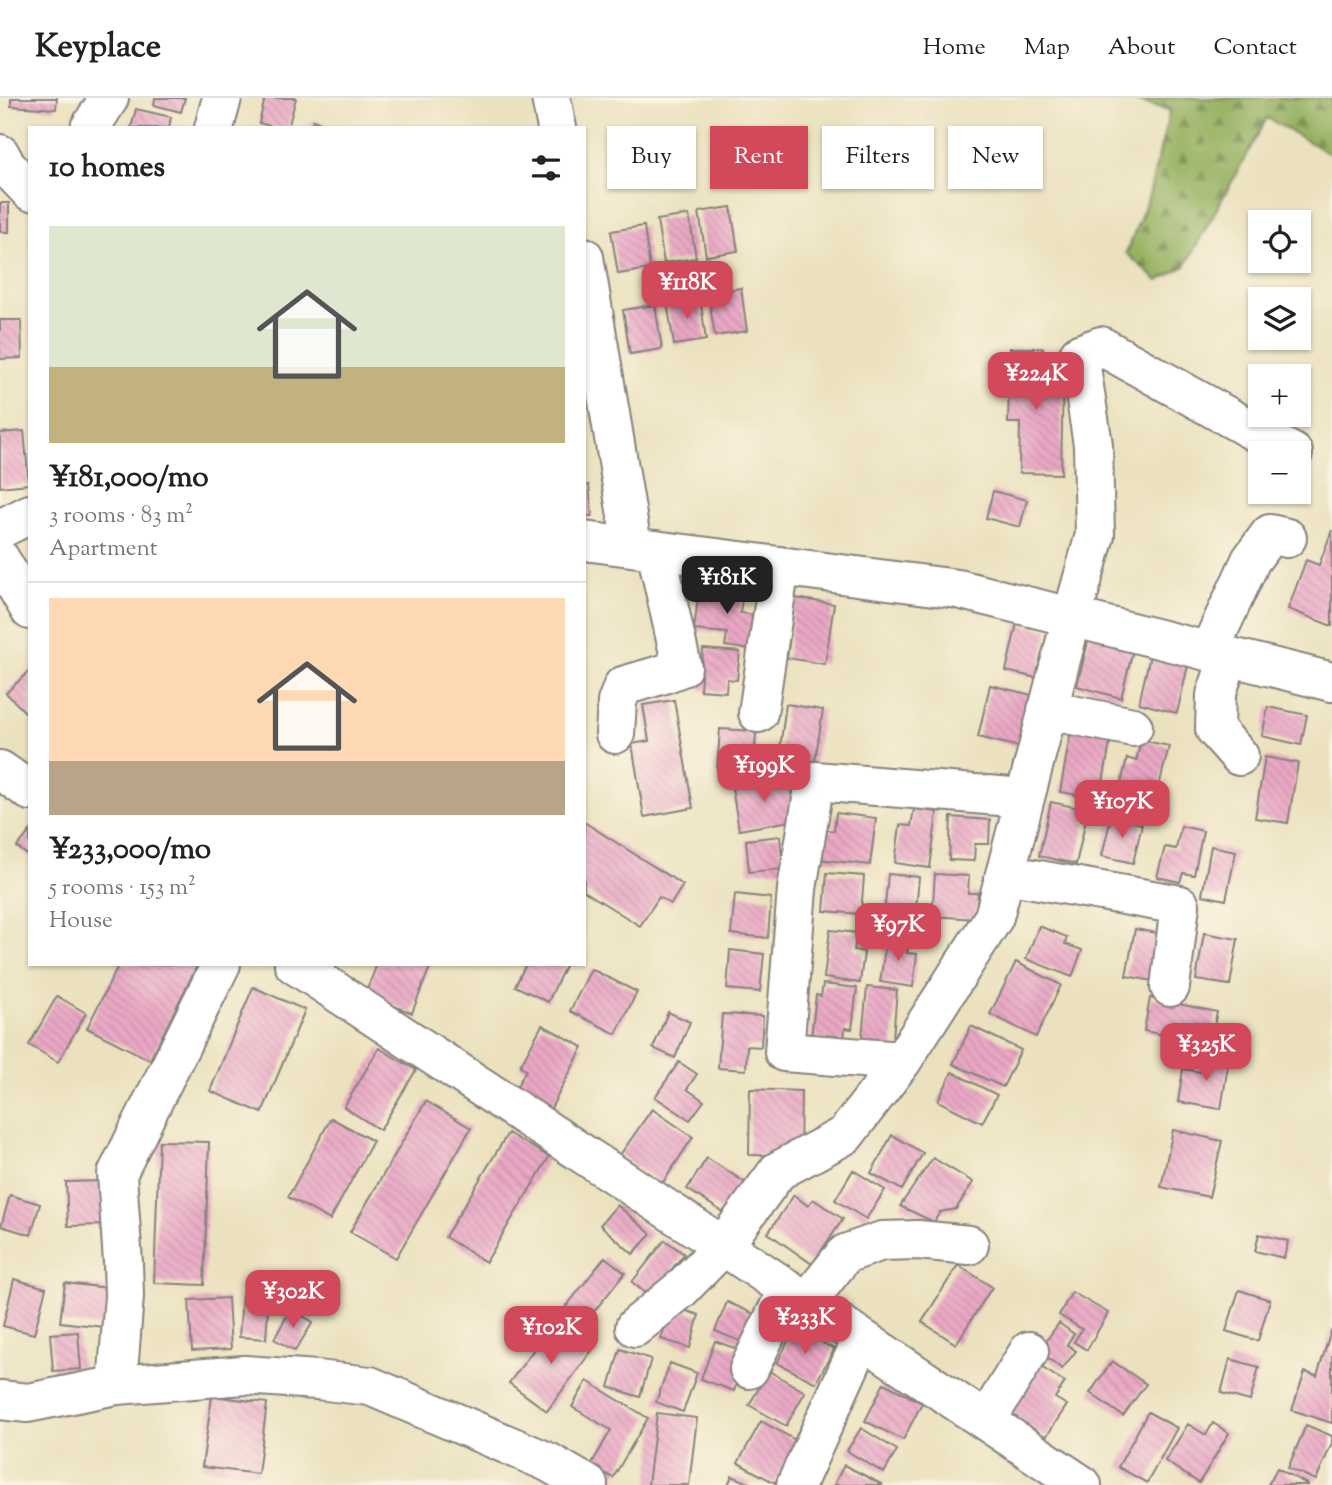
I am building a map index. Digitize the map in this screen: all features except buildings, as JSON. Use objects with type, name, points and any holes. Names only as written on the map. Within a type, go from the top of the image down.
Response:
[{"type":"street","points":[[91,126],[109,98]]},
{"type":"street","points":[[215,126],[222,98]]},
{"type":"street","points":[[551,98],[558,126]]},
{"type":"street","points":[[0,154],[7,167],[28,189]]},
{"type":"street","points":[[586,267],[644,548],[682,667],[623,686],[617,702],[615,734]]},
{"type":"street","points":[[635,1327],[681,1289],[723,1246],[778,1171],[845,1135],[902,1062],[994,917],[1095,535],[1093,445],[1079,354],[1101,345],[1272,441]]},
{"type":"street","points":[[0,529],[28,515]]},
{"type":"street","points":[[1239,756],[1215,729],[1219,653],[1251,560],[1270,534],[1287,538]]},
{"type":"street","points":[[586,541],[958,589],[1332,682]]},
{"type":"street","points":[[0,559],[28,607]]},
{"type":"street","points":[[758,713],[780,566]]},
{"type":"street","points":[[1048,710],[1133,727]]},
{"type":"street","points":[[0,770],[28,791]]},
{"type":"street","points":[[902,1062],[784,1052],[797,889],[815,781],[1024,798]]},
{"type":"street","points":[[1005,874],[1180,905],[1170,987]]},
{"type":"street","points":[[117,1385],[124,1296],[117,1174],[220,966]]},
{"type":"street","points":[[301,966],[336,976],[723,1246],[1083,1485]]},
{"type":"street","points":[[749,1369],[798,1295],[845,1254],[883,1241],[918,1240],[969,1245]]},
{"type":"street","points":[[796,1485],[862,1339]]},
{"type":"street","points":[[986,1421],[1029,1352]]},
{"type":"street","points":[[0,1400],[28,1403],[117,1385],[244,1376],[370,1386],[548,1462],[588,1485]]},
{"type":"green space","points":[[1125,98],[1332,98],[1332,155],[1267,118],[1185,266],[1158,281],[1126,253],[1148,199],[1170,110]]}]
